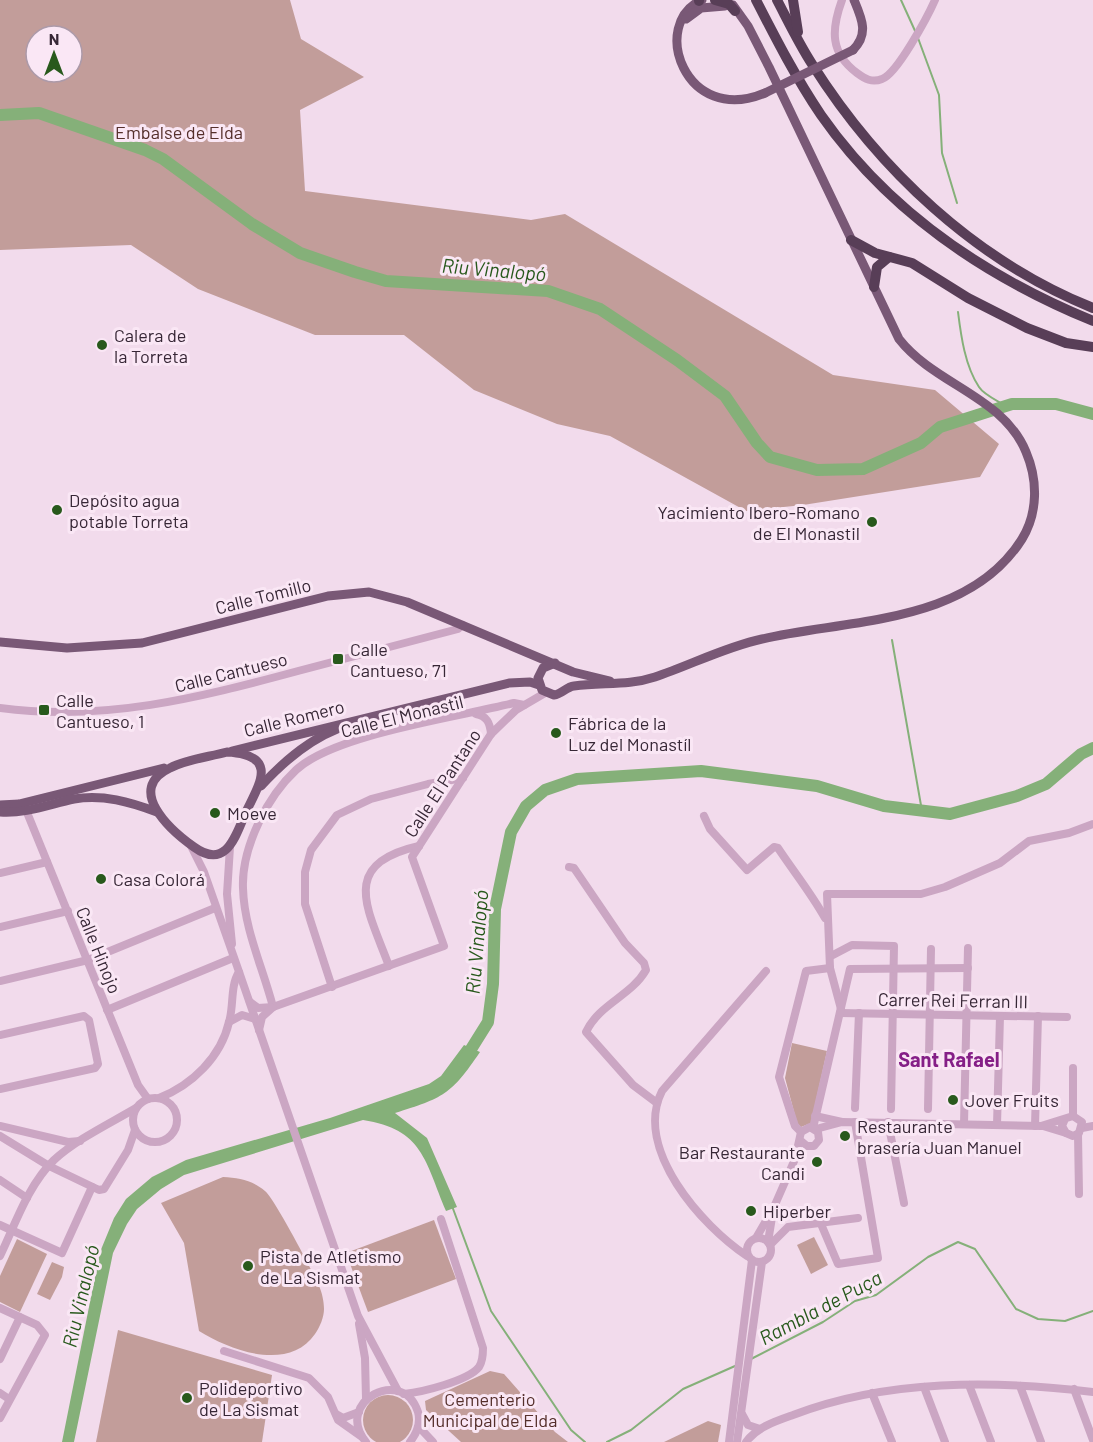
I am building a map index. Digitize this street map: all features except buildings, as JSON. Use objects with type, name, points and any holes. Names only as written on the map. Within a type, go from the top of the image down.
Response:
[{"type":"highway","points":[[715,0],[729,4],[739,13]]},
{"type":"highway","points":[[756,0],[792,70],[822,116],[871,175],[901,204],[971,260],[1041,298],[1093,321]]},
{"type":"highway","points":[[777,0],[799,41],[845,114],[884,160],[919,195],[994,255],[1028,276],[1093,308]]},
{"type":"highway","points":[[793,0],[799,41]]},
{"type":"highway","points":[[851,240],[862,247],[912,263],[968,298],[1027,328],[1066,343],[1093,347]]},
{"type":"highway","points":[[874,287],[877,267],[889,257]]},
{"type":"main road","points":[[700,0],[688,9],[681,26],[678,46],[680,62],[687,75],[699,88],[714,98],[744,101],[853,51],[860,44],[863,32],[854,0]]},
{"type":"main road","points":[[627,683],[600,679],[566,669],[555,663],[540,671],[538,684],[545,693],[554,695],[567,689],[627,683],[655,677],[762,639],[913,611],[952,597],[980,581],[1018,545],[1034,509],[1034,487],[1028,455],[1006,420],[963,388],[925,365],[899,339],[783,96],[739,13],[726,0]]},
{"type":"main road","points":[[681,26],[701,8],[721,6],[739,13]]},
{"type":"main road","name":"Calle Tomillo","points":[[0,642],[67,648],[142,643],[356,592],[396,598],[555,663]]},
{"type":"main road","name":"Calle Tomillo","points":[[526,652],[540,671]]},
{"type":"main road","points":[[566,669],[570,676],[567,689]]},
{"type":"main road","name":"Calle Romero","points":[[227,752],[509,683],[540,671]]},
{"type":"main road","name":"Calle Romero","points":[[509,683],[538,684]]},
{"type":"main road","name":"Calle Romero","points":[[261,786],[283,763],[311,742],[369,718]]},
{"type":"main road","points":[[0,812],[26,810],[172,766],[227,752],[246,755],[257,763],[261,772],[261,786],[230,847],[210,854],[200,851],[157,812],[151,800],[151,786],[159,774],[172,766]]},
{"type":"main road","points":[[0,805],[65,797],[88,797],[108,798],[157,812]]},
{"type":"street","points":[[842,0],[836,20],[837,52],[848,66],[867,80],[874,81],[883,79],[895,69],[935,0]]},
{"type":"street","name":"Calle Cantueso","points":[[0,708],[39,713],[97,713],[156,705],[249,684],[458,629],[462,625]]},
{"type":"street","name":"Calle El Pantano","points":[[389,966],[444,946],[412,857],[491,734],[507,716],[545,693]]},
{"type":"street","name":"Calle El Monastil","points":[[273,1007],[249,928],[243,887],[245,856],[268,803],[297,769],[326,751],[377,735],[514,703],[524,705]]},
{"type":"street","points":[[473,713],[482,715],[490,723],[491,734]]},
{"type":"street","points":[[332,987],[305,904],[305,872],[311,850],[338,815],[371,799],[428,784],[463,778]]},
{"type":"street","name":"Calle Hinojo","points":[[26,810],[138,1085],[148,1099]]},
{"type":"street","points":[[704,816],[710,829],[747,870],[774,847],[778,848],[801,883],[810,891],[826,920]]},
{"type":"street","points":[[840,1011],[830,968],[826,894],[921,894],[1000,863],[1029,841],[1069,833],[1093,824]]},
{"type":"street","points":[[189,843],[204,872],[358,1316],[365,1358],[366,1400]]},
{"type":"street","points":[[247,998],[258,1008],[273,1007],[389,966],[364,893],[368,873],[380,859],[419,846]]},
{"type":"street","points":[[0,1256],[27,1198],[49,1166],[82,1141],[148,1099],[159,1098],[178,1090],[195,1078],[217,1051],[229,1023],[238,969],[227,906],[230,847]]},
{"type":"street","points":[[0,873],[47,862]]},
{"type":"street","points":[[569,867],[574,868],[625,943],[644,963],[646,970],[632,988],[612,1000],[586,1032],[633,1085],[657,1102]]},
{"type":"street","points":[[0,981],[88,960],[215,908]]},
{"type":"street","points":[[0,927],[68,911]]},
{"type":"street","points":[[831,956],[852,945],[894,946],[891,1109]]},
{"type":"street","points":[[964,1124],[968,948]]},
{"type":"street","points":[[928,1110],[931,949]]},
{"type":"street","points":[[107,1010],[233,958]]},
{"type":"street","points":[[729,1442],[749,1258],[746,1250],[774,1207],[804,1144],[801,1132],[795,1126],[779,1077],[806,971],[830,968]]},
{"type":"street","points":[[804,1144],[816,1144],[816,1116],[850,969],[968,968]]},
{"type":"street","points":[[762,1262],[749,1258],[698,1213],[656,1144],[654,1124],[657,1102],[679,1069],[720,1027],[766,971]]},
{"type":"street","points":[[259,1031],[262,1017],[273,1007]]},
{"type":"street","name":"Carrer Rei Ferran III","points":[[840,1011],[1067,1017]]},
{"type":"street","points":[[855,1108],[859,1013]]},
{"type":"street","points":[[229,1023],[237,1015],[255,1019]]},
{"type":"street","points":[[997,1125],[1000,1016]]},
{"type":"street","points":[[1038,1016],[1038,1126]]},
{"type":"street","points":[[0,1035],[87,1017],[98,1066],[0,1089]]},
{"type":"street","points":[[1065,1133],[1062,1126],[1069,1117],[1073,1068]]},
{"type":"street","points":[[171,1105],[178,1090]]},
{"type":"street","points":[[128,1150],[148,1142],[162,1141],[174,1132],[177,1116],[171,1105],[159,1098]]},
{"type":"street","points":[[0,1136],[49,1166],[92,1187],[104,1189],[128,1150],[134,1129],[136,1108]]},
{"type":"street","points":[[816,1116],[839,1123]]},
{"type":"street","points":[[1038,1126],[1069,1117]]},
{"type":"street","points":[[1069,1117],[1081,1128],[1079,1194]]},
{"type":"street","points":[[114,1121],[124,1122],[148,1142]]},
{"type":"street","points":[[821,1224],[838,1264],[878,1258],[855,1122]]},
{"type":"street","points":[[801,1132],[807,1128],[816,1131],[839,1123],[888,1122],[1038,1126],[1073,1136],[1081,1128],[1093,1126]]},
{"type":"street","points":[[888,1122],[904,1203]]},
{"type":"street","points":[[0,1126],[60,1140],[82,1141]]},
{"type":"street","points":[[60,1140],[62,1149],[60,1156]]},
{"type":"street","points":[[0,1180],[27,1198]]},
{"type":"street","points":[[0,1225],[62,1253],[92,1187]]},
{"type":"street","points":[[737,1442],[762,1262],[770,1256],[769,1244],[774,1207]]},
{"type":"street","points":[[769,1244],[788,1227],[858,1218]]},
{"type":"street","points":[[364,1439],[359,1429],[359,1412],[366,1400],[381,1391],[401,1393],[428,1390],[471,1373],[482,1361],[483,1348],[441,1219]]},
{"type":"street","points":[[734,1244],[753,1240],[769,1244]]},
{"type":"street","points":[[0,1308],[37,1325],[45,1335],[0,1418]]},
{"type":"street","points":[[358,1316],[401,1393],[416,1407],[419,1427],[433,1442]]},
{"type":"street","points":[[0,1359],[2,1349],[20,1317]]},
{"type":"street","points":[[224,1351],[309,1378],[328,1397],[338,1420],[364,1439]]},
{"type":"street","points":[[969,1385],[991,1442]]},
{"type":"street","points":[[746,1442],[760,1429],[830,1401],[872,1393],[969,1385],[1074,1389],[1093,1392]]},
{"type":"street","points":[[1020,1386],[1041,1442]]},
{"type":"street","points":[[924,1388],[945,1442]]},
{"type":"street","points":[[1074,1389],[1093,1440]]},
{"type":"street","points":[[416,1407],[428,1390]]},
{"type":"street","points":[[0,1393],[9,1399]]},
{"type":"street","points":[[872,1393],[892,1442]]},
{"type":"street","points":[[336,1414],[343,1418],[359,1412]]},
{"type":"street","points":[[742,1413],[748,1425],[760,1429]]},
{"type":"street","points":[[410,1442],[419,1427]]},
{"type":"green space","name":"Embalse de Elda","points":[[0,0],[290,0],[301,39],[364,77],[300,110],[305,191],[531,220],[565,214],[833,375],[935,390],[999,444],[980,477],[803,505],[746,511],[610,436],[557,424],[474,390],[404,335],[315,335],[198,289],[131,245],[0,250]]},
{"type":"green space","points":[[792,1043],[827,1051],[811,1123],[801,1127],[797,1123],[785,1078]]},
{"type":"green space","name":"Pista de Atletismo de La Sismat","points":[[223,1177],[245,1180],[265,1191],[284,1220],[320,1288],[323,1297],[323,1315],[315,1334],[304,1346],[275,1355],[259,1354],[227,1345],[199,1331],[184,1243],[161,1203]]},
{"type":"green space","points":[[434,1220],[456,1279],[368,1312],[346,1253]]},
{"type":"green space","points":[[814,1237],[828,1265],[811,1274],[797,1245]]},
{"type":"green space","points":[[17,1239],[47,1254],[20,1312],[0,1302],[0,1276]]},
{"type":"green space","points":[[52,1262],[64,1267],[62,1277],[50,1300],[37,1294]]},
{"type":"green space","name":"Polideportivo de La Sismat","points":[[118,1330],[272,1375],[262,1442],[96,1442]]},
{"type":"green space","name":"Cementerio Municipal de Elda","points":[[490,1371],[504,1374],[555,1432],[568,1442],[461,1442],[426,1410],[425,1401]]},
{"type":"green space","points":[[383,1395],[393,1395],[406,1402],[413,1415],[413,1425],[406,1438],[393,1445],[383,1445],[374,1441],[367,1434],[363,1425],[363,1415],[367,1406],[374,1399]]},
{"type":"green space","points":[[708,1421],[721,1425],[718,1442],[664,1442]]},
{"type":"shaded area","points":[[464,1045],[480,1052],[453,1086],[435,1098],[395,1113],[427,1138],[457,1207],[446,1211],[426,1163],[410,1140],[383,1124],[363,1120],[184,1175],[161,1189],[137,1209],[113,1253],[74,1442],[62,1442],[100,1252],[114,1218],[126,1199],[152,1177],[186,1160],[330,1118],[429,1084],[441,1076]]},
{"type":"waterway","points":[[901,0],[916,33]]},
{"type":"waterway","points":[[918,38],[939,95],[942,153],[957,203]]},
{"type":"waterway","name":"Riu Vinalopó","points":[[0,115],[39,113],[145,150],[163,159],[252,224],[300,253],[355,272],[386,281],[548,291],[600,309],[677,360],[725,396],[757,443],[770,457],[817,470],[863,469],[921,443],[940,427],[1012,404],[1056,404],[1093,414]]},
{"type":"waterway","points":[[958,312],[964,351],[974,379],[984,393],[1006,406]]},
{"type":"waterway","points":[[892,640],[922,811]]},
{"type":"waterway","name":"Riu Vinalopó","points":[[463,1062],[488,1022],[493,984],[495,909],[511,832],[526,806],[545,790],[577,779],[701,771],[817,786],[884,806],[950,814],[1017,796],[1046,784],[1081,754],[1093,748]]},
{"type":"waterway","name":"Rambla de Puça","points":[[452,1206],[491,1311],[571,1430],[585,1442]]},
{"type":"waterway","name":"Rambla de Puça","points":[[751,1359],[823,1322],[855,1301],[876,1295],[928,1257],[958,1242],[975,1249],[1016,1309],[1038,1319],[1065,1321],[1093,1311]]},
{"type":"waterway","name":"Rambla de Puça","points":[[607,1442],[631,1430],[683,1389],[735,1366]]},
{"type":"place","name":"Calera de la Torreta","points":[[102,345]]},
{"type":"place","name":"Depósito agua potable Torreta","points":[[57,510]]},
{"type":"place","name":"Yacimiento Ibero-Romano de El Monastil","points":[[872,522]]},
{"type":"place","name":"Calle Cantueso, 71","points":[[338,659]]},
{"type":"place","name":"Calle Cantueso, 1","points":[[44,710]]},
{"type":"place","name":"Fábrica de la Luz del Monastíl","points":[[556,733]]},
{"type":"place","name":"Moeve","points":[[215,813]]},
{"type":"place","name":"Casa Colorá","points":[[101,879]]},
{"type":"place","name":"Jover Fruits","points":[[953,1100]]},
{"type":"place","name":"Restaurante brasería Juan Manuel","points":[[845,1136]]},
{"type":"place","name":"Bar Restaurante Candi","points":[[817,1162]]},
{"type":"place","name":"Hiperber","points":[[751,1211]]},
{"type":"place","name":"Pista de Atletismo de La Sismat","points":[[248,1266]]},
{"type":"place","name":"Polideportivo de La Sismat","points":[[187,1398]]},
{"type":"district","name":"Sant Rafael","points":[[949,1059]]}]
